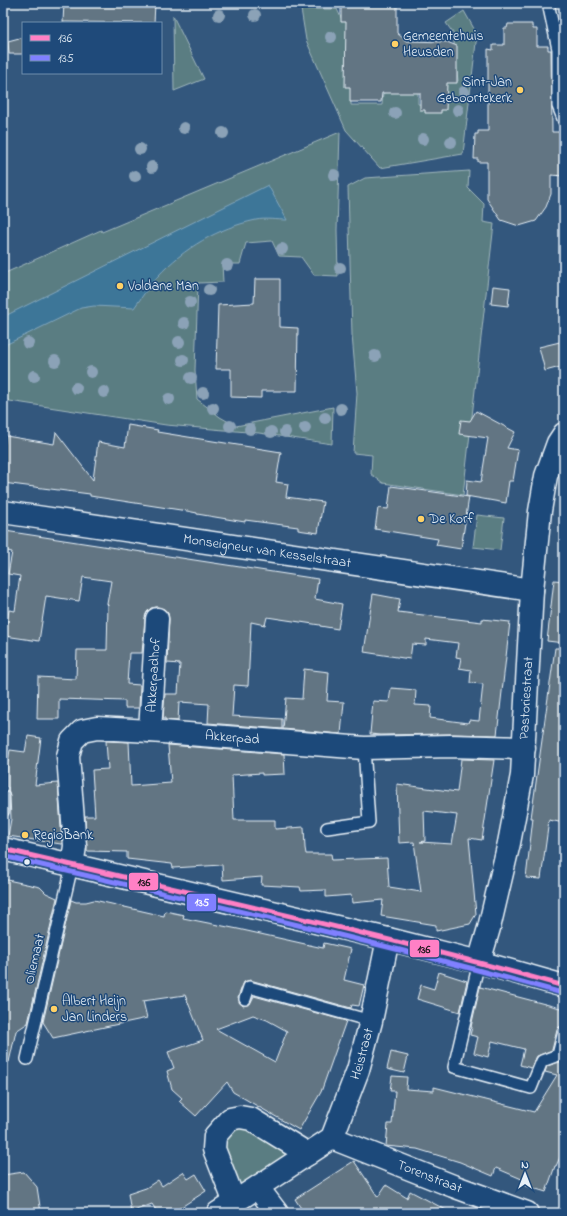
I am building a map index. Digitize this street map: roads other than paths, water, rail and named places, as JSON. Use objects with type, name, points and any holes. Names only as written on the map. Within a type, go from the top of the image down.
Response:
[{"type":"street","name":"Pastoriestraat","points":[[479,962],[489,928],[509,843],[522,775],[532,590],[540,511],[546,476],[558,443],[564,434]]},
{"type":"street","name":"Monseigneur van Kesselstraat","points":[[3,512],[532,590]]},
{"type":"street","name":"Akkerpadhof","points":[[150,731],[157,619]]},
{"type":"street","name":"Akkerpad","points":[[72,866],[75,846],[68,756],[72,741],[82,731],[97,728],[150,731],[364,748],[450,746],[524,748]]},
{"type":"street","points":[[3,850],[388,938],[564,986]]},
{"type":"street","name":"Heistraat","points":[[332,1138],[358,1070],[371,1020],[388,938]]},
{"type":"street","points":[[308,1154],[251,1120],[240,1117],[230,1119],[215,1136],[214,1150],[227,1208],[258,1188],[332,1138]]},
{"type":"street","name":"Torenstraat","points":[[332,1138],[453,1186],[527,1213]]},
{"type":"street","points":[[258,1188],[277,1213]]},
{"type":"lane","points":[[548,3],[558,49],[558,106],[564,122]]},
{"type":"lane","points":[[327,828],[369,822],[364,748]]},
{"type":"lane","points":[[3,796],[3,811]]},
{"type":"lane","name":"Oliemaat","points":[[27,1058],[72,866]]},
{"type":"lane","points":[[479,962],[454,1067],[530,1088],[542,1061],[558,1054],[564,1032]]},
{"type":"lane","points":[[245,999],[249,987],[371,1020]]},
{"type":"water","points":[[268,185],[287,220],[256,220],[228,228],[202,240],[168,266],[155,280],[134,308],[94,306],[81,308],[3,346],[3,317]]},
{"type":"place","name":"Gemeentehuis Heusden","points":[[395,44]]},
{"type":"place","name":"Sint-Jan Geboortekerk","points":[[520,90]]},
{"type":"place","name":"Voldane Man","points":[[120,286]]},
{"type":"place","name":"De Korf","points":[[421,519]]},
{"type":"place","name":"RegioBank","points":[[25,835]]},
{"type":"place","name":"Albert Heijn Jan Linders","points":[[54,1009]]}]
